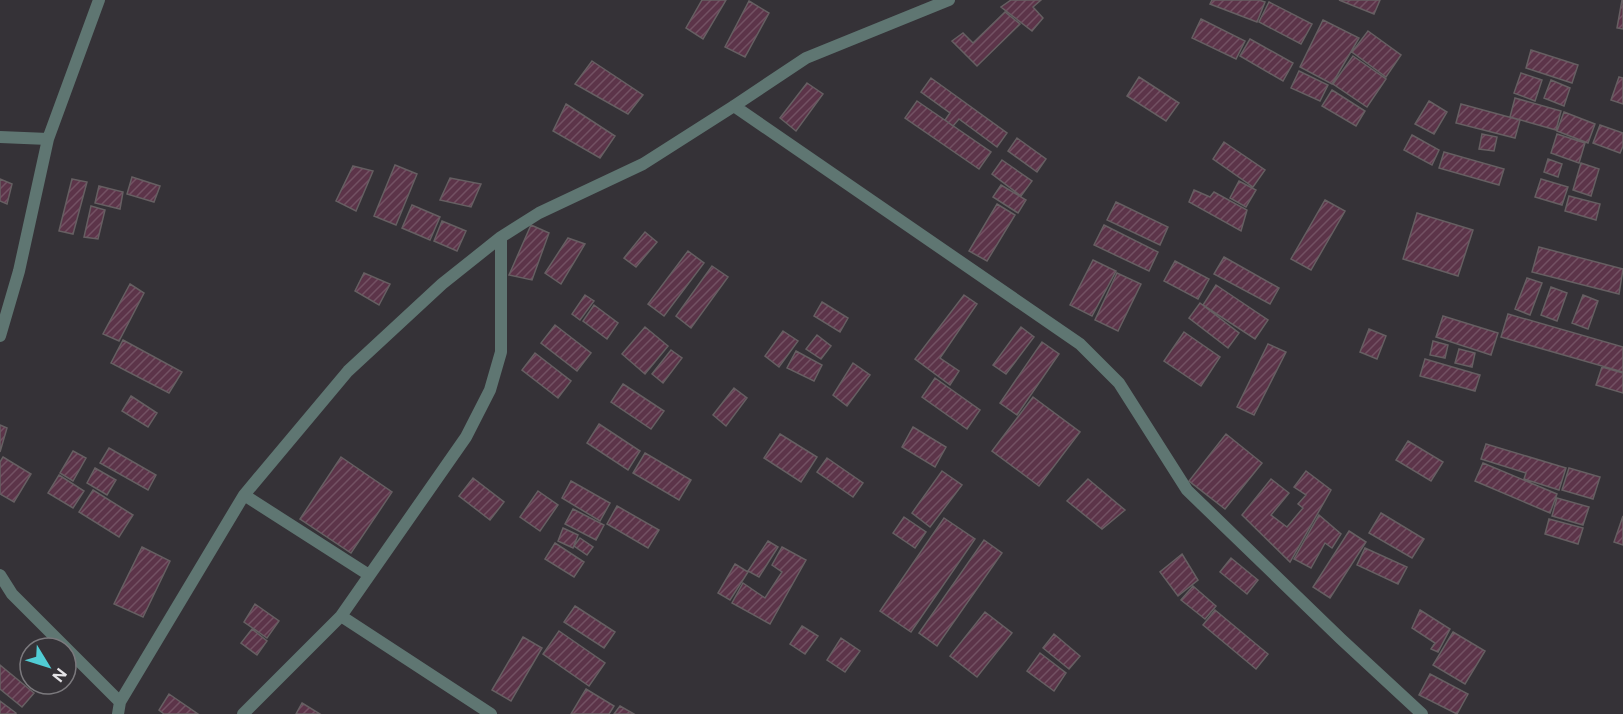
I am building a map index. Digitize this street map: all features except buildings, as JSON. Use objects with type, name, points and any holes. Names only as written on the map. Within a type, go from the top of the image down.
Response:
[{"type":"street","points":[[0,336],[19,271],[48,139],[99,0]]},
{"type":"street","points":[[0,575],[12,594],[119,708],[244,495],[348,371],[442,284],[501,237],[539,213],[643,164],[806,58],[949,0]]},
{"type":"street","points":[[734,106],[1080,344],[1119,383],[1187,490],[1422,714]]},
{"type":"street","points":[[0,137],[48,139]]},
{"type":"street","points":[[243,714],[341,616],[466,437],[490,390],[501,352],[501,237]]},
{"type":"street","points":[[244,495],[369,575]]},
{"type":"street","points":[[0,588],[12,594]]},
{"type":"street","points":[[341,616],[491,714]]}]
